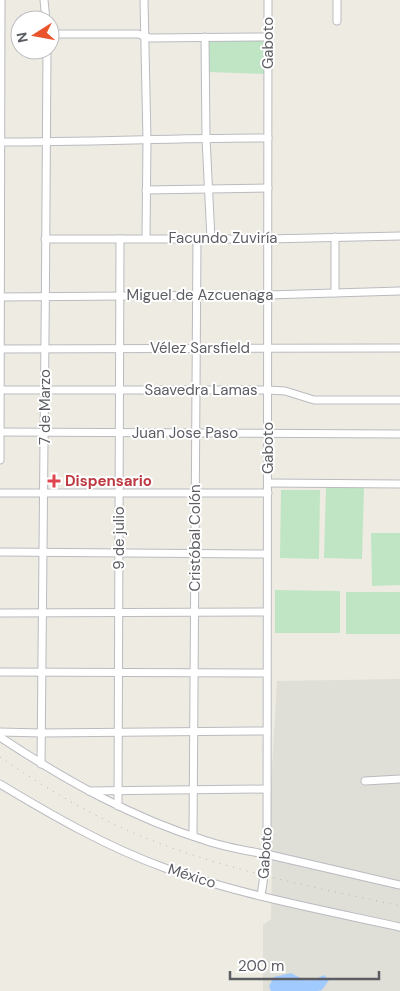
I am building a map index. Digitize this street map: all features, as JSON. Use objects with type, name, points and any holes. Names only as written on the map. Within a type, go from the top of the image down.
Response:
[{"type":"street","points":[[0,460],[1,0]]},
{"type":"street","points":[[144,0],[147,140],[146,238]]},
{"type":"street","name":"Gaboto","points":[[261,896],[267,855],[268,0]]},
{"type":"street","points":[[337,0],[337,21]]},
{"type":"street","points":[[60,34],[138,34],[150,38],[268,37]]},
{"type":"street","points":[[205,37],[206,138],[211,239]]},
{"type":"street","name":"7 de Marzo","points":[[41,764],[45,493],[44,296],[47,60]]},
{"type":"street","points":[[0,142],[268,138]]},
{"type":"street","points":[[146,190],[268,188]]},
{"type":"street","name":"Facundo Zuviría","points":[[45,239],[268,239],[400,236]]},
{"type":"street","points":[[335,237],[335,293]]},
{"type":"street","name":"9 de julio","points":[[118,806],[120,239]]},
{"type":"street","name":"Cristóbal Colón","points":[[193,836],[197,239]]},
{"type":"street","name":"Miguel de Azcuenaga","points":[[0,297],[268,295],[400,291]]},
{"type":"street","name":"Vélez Sarsfield","points":[[0,349],[400,348]]},
{"type":"street","name":"Saavedra Lamas","points":[[0,390],[268,390],[285,391],[314,400],[400,400]]},
{"type":"street","name":"Juan Jose Paso","points":[[0,432],[400,434]]},
{"type":"street","points":[[268,483],[400,484]]},
{"type":"street","points":[[0,493],[268,493]]},
{"type":"street","points":[[0,552],[268,554]]},
{"type":"street","points":[[0,613],[267,612]]},
{"type":"street","points":[[0,672],[267,674]]},
{"type":"street","points":[[0,732],[267,731]]},
{"type":"street","points":[[0,737],[41,764],[88,791],[168,828],[231,848],[400,885]]},
{"type":"street","points":[[365,781],[400,779]]},
{"type":"street","name":"México","points":[[0,784],[52,816],[106,843],[165,868],[261,896],[400,927]]},
{"type":"street","points":[[88,791],[267,789]]},
{"type":"shaded area","points":[[400,679],[400,991],[263,991],[263,925],[271,919],[272,856],[267,855],[277,681]]},
{"type":"green space","points":[[265,39],[265,74],[209,72],[209,40]]},
{"type":"green space","points":[[326,488],[364,488],[362,559],[324,558]]},
{"type":"green space","points":[[281,490],[320,490],[319,559],[280,558]]},
{"type":"green space","points":[[371,533],[400,533],[400,585],[372,586]]},
{"type":"green space","points":[[275,590],[340,591],[340,633],[275,633]]},
{"type":"green space","points":[[346,592],[400,592],[400,634],[346,634]]},
{"type":"water","points":[[291,973],[308,980],[324,975],[329,980],[322,990],[318,991],[271,991],[269,986],[274,977]]},
{"type":"railway","points":[[0,757],[43,785],[103,819],[186,853],[257,874],[400,906]]},
{"type":"place","name":"Dispensario","points":[[54,481]]}]
